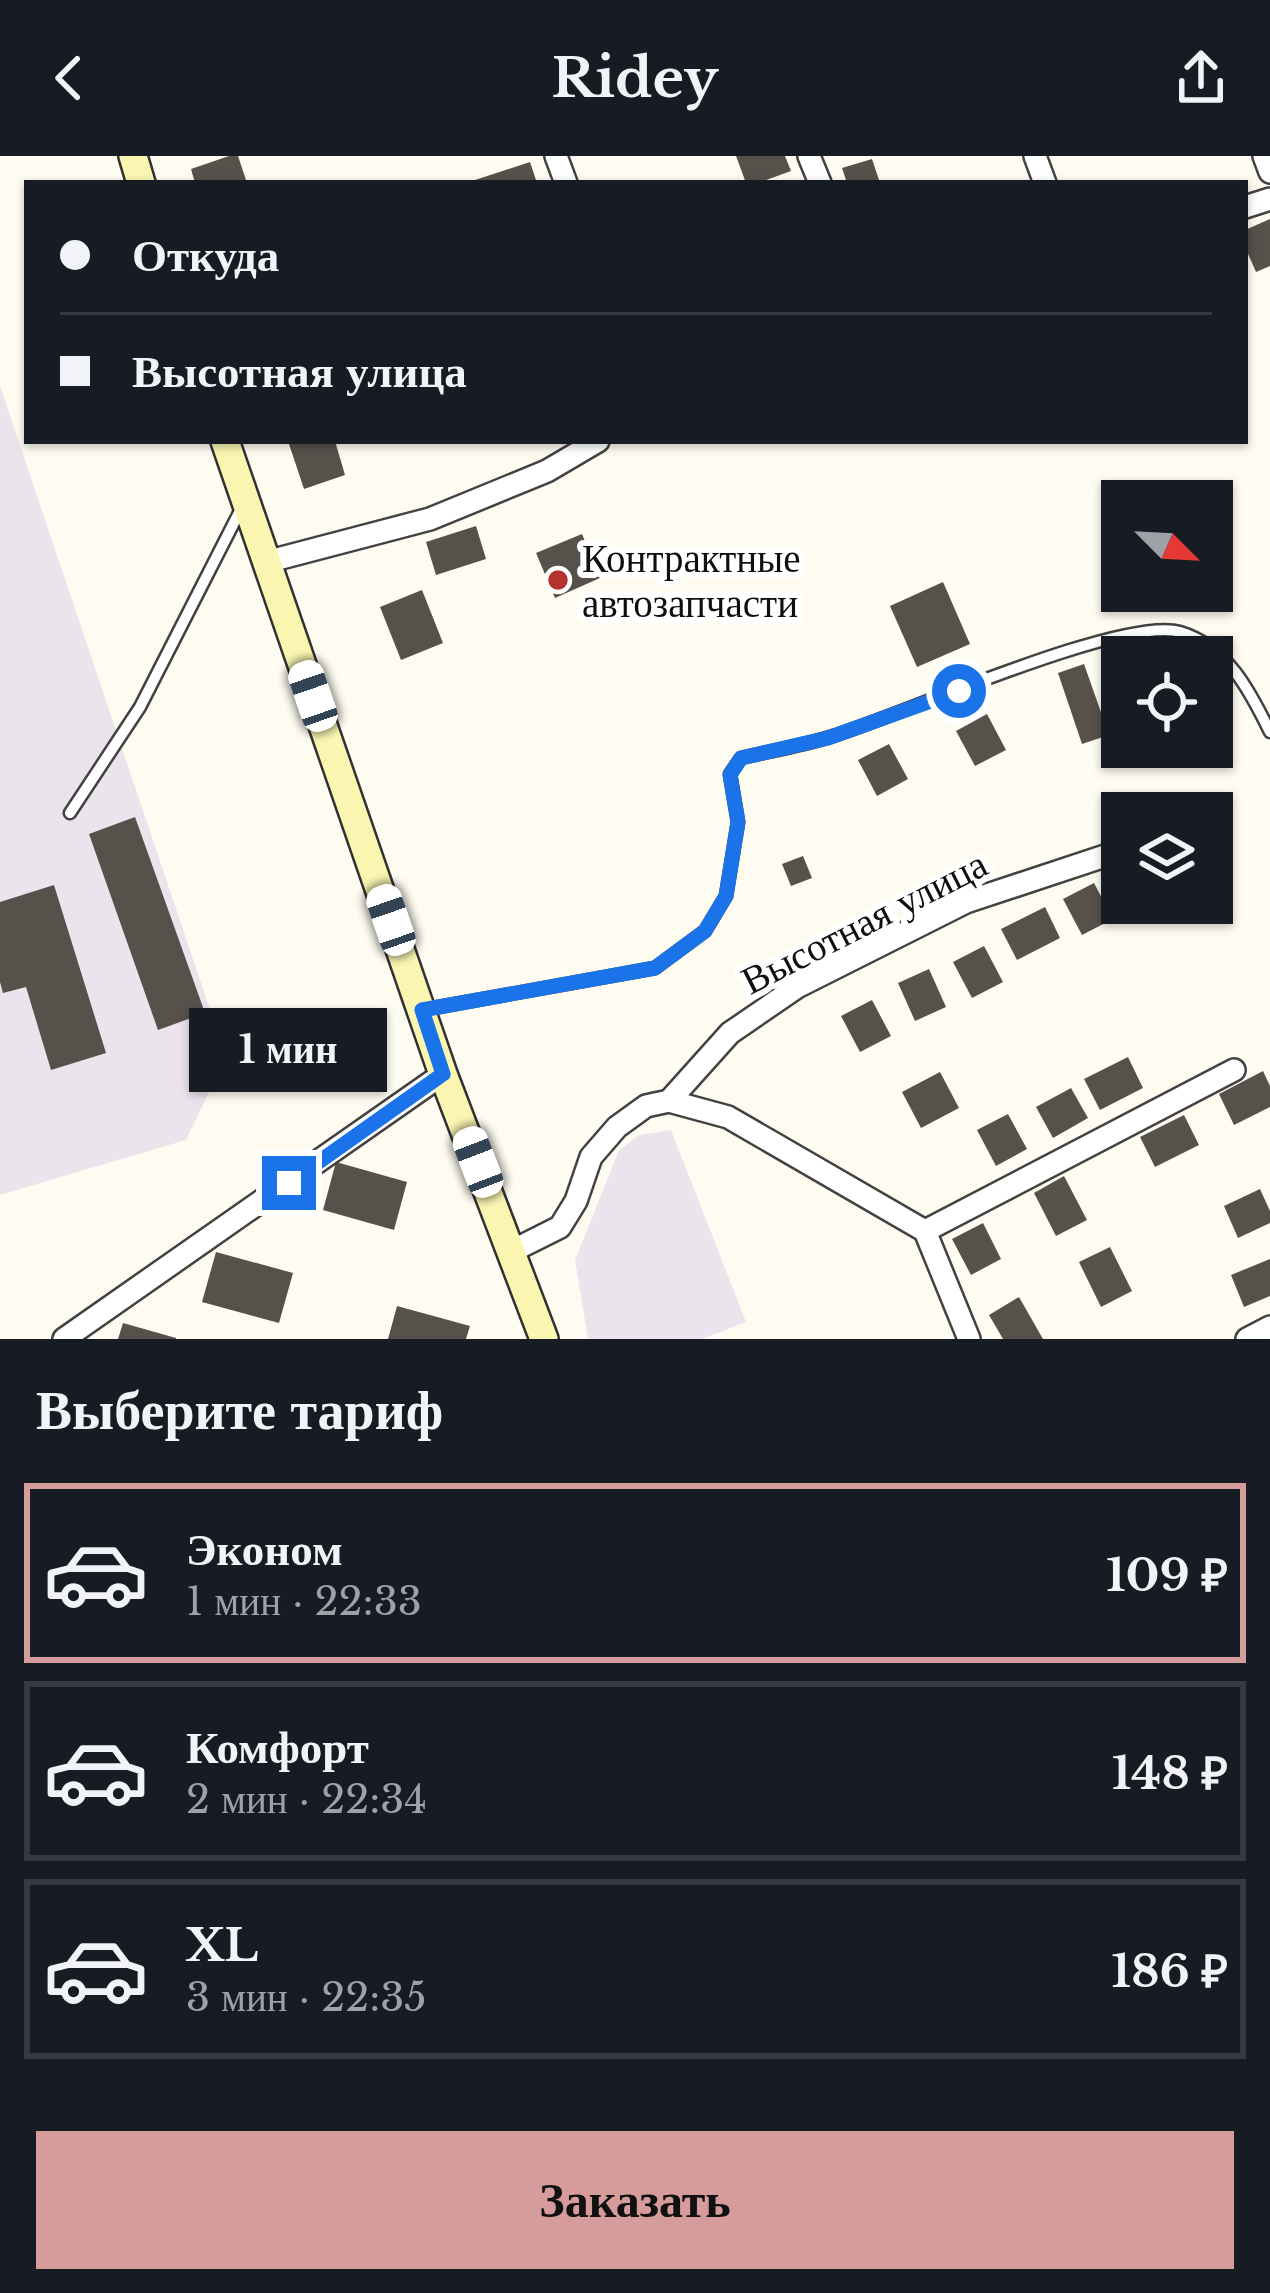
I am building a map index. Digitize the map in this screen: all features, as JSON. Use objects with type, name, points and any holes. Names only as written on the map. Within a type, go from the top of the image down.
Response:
[{"type":"street","points":[[1264,156],[1270,172]]},
{"type":"street","points":[[226,444],[443,1074],[544,1339]]},
{"type":"street","points":[[266,562],[430,519],[547,471],[593,444]]},
{"type":"street","name":"Высотная улица","points":[[669,1101],[730,1033],[797,987],[966,902],[1101,856]]},
{"type":"street","points":[[925,1231],[1234,1070]]},
{"type":"street","points":[[64,1339],[443,1074]]},
{"type":"street","points":[[512,1251],[560,1227],[576,1201],[591,1156],[616,1126],[646,1106],[669,1101],[728,1117],[925,1231],[969,1339]]},
{"type":"street","points":[[1246,1339],[1270,1327]]},
{"type":"lane","points":[[70,812],[140,707],[244,502]]},
{"type":"lane","points":[[422,1010],[655,968],[705,931],[726,896],[738,822],[730,775],[741,758],[828,738],[1091,644],[1155,629],[1181,632],[1226,662],[1246,683],[1270,732]]},
{"type":"shaded area","points":[[0,386],[226,1057],[186,1140],[0,1195]]},
{"type":"shaded area","points":[[671,1130],[746,1322],[702,1339],[588,1339],[575,1260],[619,1150],[639,1135]]},
{"type":"building","points":[[238,156],[246,180],[194,180],[191,169]]},
{"type":"building","points":[[736,156],[785,156],[791,171],[766,180],[745,180]]},
{"type":"building","points":[[872,159],[879,180],[846,180],[842,168]]},
{"type":"building","points":[[530,162],[536,180],[475,180]]},
{"type":"building","points":[[1270,219],[1270,266],[1256,272],[1248,254],[1248,229]]},
{"type":"building","points":[[289,444],[336,444],[345,475],[304,489]]},
{"type":"building","points":[[476,526],[486,559],[436,575],[426,542]]},
{"type":"building","points":[[582,534],[600,578],[555,598],[536,553]]},
{"type":"building","points":[[943,582],[970,644],[917,667],[890,606]]},
{"type":"building","points":[[422,590],[443,643],[401,660],[380,607]]},
{"type":"building","points":[[1084,664],[1101,712],[1101,738],[1082,744],[1058,673]]},
{"type":"building","points":[[987,714],[1006,750],[975,766],[956,731]]},
{"type":"building","points":[[889,744],[908,779],[877,796],[858,760]]},
{"type":"building","points":[[135,817],[205,1013],[158,1030],[89,834]]},
{"type":"building","points":[[803,856],[812,878],[791,886],[782,864]]},
{"type":"building","points":[[1094,883],[1101,896],[1103,924],[1082,935],[1063,899]]},
{"type":"building","points":[[54,885],[106,1053],[51,1070],[26,987],[3,993],[0,902]]},
{"type":"building","points":[[1045,907],[1060,938],[1017,960],[1001,929]]},
{"type":"building","points":[[984,946],[1003,982],[972,998],[953,962]]},
{"type":"building","points":[[929,969],[946,1007],[915,1021],[898,983]]},
{"type":"building","points":[[872,1000],[891,1036],[860,1052],[841,1016]]},
{"type":"building","points":[[1128,1057],[1143,1088],[1100,1110],[1084,1079]]},
{"type":"building","points":[[1263,1071],[1270,1086],[1270,1107],[1234,1125],[1219,1094]]},
{"type":"building","points":[[940,1072],[959,1108],[921,1128],[902,1092]]},
{"type":"building","points":[[1071,1088],[1088,1118],[1053,1138],[1036,1107]]},
{"type":"building","points":[[1008,1114],[1027,1149],[996,1166],[977,1130]]},
{"type":"building","points":[[1184,1115],[1199,1145],[1155,1167],[1140,1137]]},
{"type":"building","points":[[336,1162],[407,1182],[394,1230],[323,1210]]},
{"type":"building","points":[[1064,1176],[1087,1220],[1056,1236],[1034,1193]]},
{"type":"building","points":[[1260,1189],[1270,1223],[1238,1238],[1224,1206]]},
{"type":"building","points":[[983,1223],[1001,1259],[971,1275],[952,1239]]},
{"type":"building","points":[[1110,1247],[1132,1291],[1101,1307],[1079,1262]]},
{"type":"building","points":[[216,1252],[293,1273],[279,1323],[202,1302]]},
{"type":"building","points":[[1270,1259],[1270,1296],[1244,1307],[1231,1275]]},
{"type":"building","points":[[1019,1297],[1043,1339],[1003,1339],[989,1315]]},
{"type":"building","points":[[397,1306],[470,1326],[466,1339],[388,1339]]},
{"type":"building","points":[[123,1323],[176,1338],[176,1339],[118,1339]]},
{"type":"place","name":"Контрактные автозапчасти","points":[[558,580]]},
{"type":"route","points":[[289,1183],[443,1074],[422,1010],[655,968],[705,931],[726,896],[738,822],[730,775],[741,758],[828,738],[959,691]]}]
